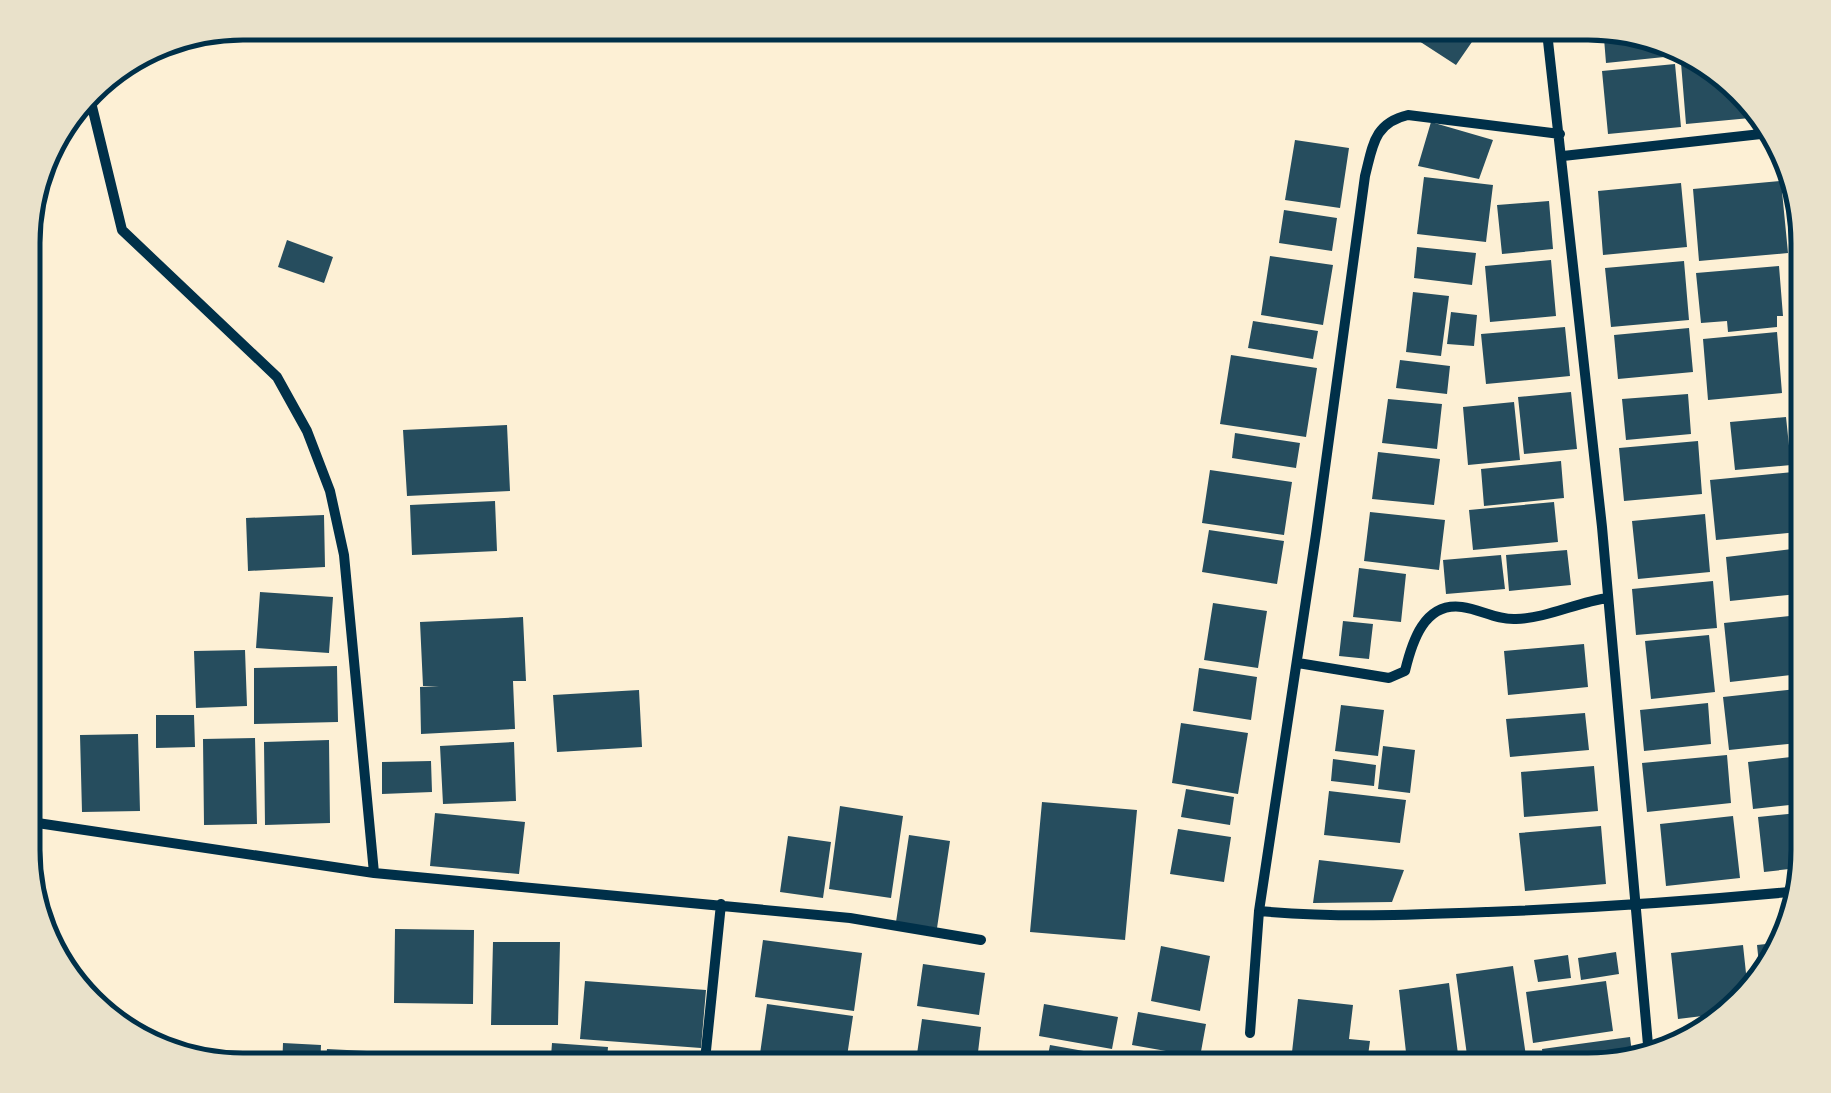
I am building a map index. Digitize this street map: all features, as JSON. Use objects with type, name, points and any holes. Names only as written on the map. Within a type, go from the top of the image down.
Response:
[{"type":"street","points":[[1548,40],[1608,598],[1648,1044]]},
{"type":"street","points":[[92,107],[122,230],[276,377],[306,431],[330,491],[344,555],[374,873]]},
{"type":"street","points":[[1250,1033],[1259,911],[1298,664],[1365,176],[1380,130],[1390,119],[1408,115],[1560,134]]},
{"type":"street","points":[[1563,156],[1759,134]]},
{"type":"street","points":[[1298,664],[1389,678],[1405,671],[1416,635],[1437,610],[1461,607],[1502,619],[1518,619],[1608,598]]},
{"type":"street","points":[[40,823],[374,873],[850,918],[981,940]]},
{"type":"street","points":[[1259,911],[1325,917],[1386,916],[1635,906],[1786,892]]},
{"type":"street","points":[[706,1053],[721,904]]},
{"type":"building","points":[[1420,40],[1473,40],[1456,65]]},
{"type":"building","points":[[1604,41],[1669,57],[1606,63]]},
{"type":"building","points":[[1681,63],[1712,82],[1748,118],[1686,124]]},
{"type":"building","points":[[1675,64],[1681,127],[1608,134],[1602,71]]},
{"type":"building","points":[[1431,122],[1493,140],[1479,179],[1418,166]]},
{"type":"building","points":[[1295,140],[1349,148],[1340,208],[1285,200]]},
{"type":"building","points":[[1424,177],[1493,185],[1486,242],[1417,234]]},
{"type":"building","points":[[1781,181],[1788,253],[1699,261],[1693,189]]},
{"type":"building","points":[[1681,183],[1687,247],[1603,255],[1598,191]]},
{"type":"building","points":[[1549,201],[1553,249],[1502,254],[1497,205]]},
{"type":"building","points":[[1284,210],[1337,218],[1332,251],[1279,243]]},
{"type":"building","points":[[287,240],[333,257],[324,283],[278,267]]},
{"type":"building","points":[[1417,247],[1476,253],[1472,285],[1414,278]]},
{"type":"building","points":[[1270,256],[1333,265],[1323,325],[1261,315]]},
{"type":"building","points":[[1551,260],[1556,316],[1490,322],[1485,266]]},
{"type":"building","points":[[1684,261],[1689,320],[1611,327],[1605,268]]},
{"type":"building","points":[[1779,266],[1783,316],[1777,316],[1777,327],[1728,332],[1727,321],[1701,323],[1696,273]]},
{"type":"building","points":[[1413,292],[1449,296],[1441,356],[1406,352]]},
{"type":"building","points":[[1451,312],[1477,315],[1474,346],[1447,344]]},
{"type":"building","points":[[1253,321],[1318,331],[1313,359],[1248,348]]},
{"type":"building","points":[[1565,327],[1570,376],[1486,384],[1481,334]]},
{"type":"building","points":[[1689,328],[1693,372],[1618,379],[1614,335]]},
{"type":"building","points":[[1777,332],[1782,393],[1708,400],[1703,339]]},
{"type":"building","points":[[1231,355],[1317,368],[1306,437],[1220,424]]},
{"type":"building","points":[[1400,360],[1450,366],[1447,394],[1396,388]]},
{"type":"building","points":[[1571,392],[1577,449],[1524,454],[1518,397]]},
{"type":"building","points":[[1688,394],[1691,434],[1626,440],[1622,399]]},
{"type":"building","points":[[1388,399],[1442,404],[1437,449],[1382,443]]},
{"type":"building","points":[[1514,402],[1520,460],[1468,465],[1463,407]]},
{"type":"building","points":[[1786,417],[1791,465],[1735,470],[1730,422]]},
{"type":"building","points":[[507,425],[510,491],[407,496],[403,430]]},
{"type":"building","points":[[1235,433],[1300,443],[1296,468],[1232,458]]},
{"type":"building","points":[[1698,441],[1702,494],[1624,501],[1619,448]]},
{"type":"building","points":[[1378,452],[1440,459],[1434,505],[1372,499]]},
{"type":"building","points":[[1561,461],[1564,498],[1484,506],[1481,469]]},
{"type":"building","points":[[1210,470],[1292,482],[1284,535],[1202,523]]},
{"type":"building","points":[[1791,472],[1791,533],[1716,540],[1710,480]]},
{"type":"building","points":[[495,501],[497,551],[412,555],[410,505]]},
{"type":"building","points":[[1554,502],[1558,542],[1473,550],[1469,510]]},
{"type":"building","points":[[1370,512],[1445,520],[1439,570],[1364,561]]},
{"type":"building","points":[[1705,514],[1710,572],[1638,579],[1632,521]]},
{"type":"building","points":[[324,515],[325,567],[248,571],[246,518]]},
{"type":"building","points":[[1209,530],[1284,541],[1277,584],[1202,572]]},
{"type":"building","points":[[1791,549],[1791,595],[1730,601],[1726,557]]},
{"type":"building","points":[[1567,550],[1571,585],[1509,591],[1506,555]]},
{"type":"building","points":[[1501,555],[1505,589],[1446,594],[1443,560]]},
{"type":"building","points":[[1359,568],[1406,574],[1401,622],[1353,617]]},
{"type":"building","points":[[1713,581],[1717,628],[1636,635],[1632,589]]},
{"type":"building","points":[[260,592],[333,597],[329,653],[256,648]]},
{"type":"building","points":[[1213,603],[1267,611],[1258,668],[1204,660]]},
{"type":"building","points":[[1791,616],[1791,675],[1730,682],[1724,623]]},
{"type":"building","points":[[523,617],[526,681],[513,681],[515,729],[421,734],[420,687],[439,686],[423,686],[420,622]]},
{"type":"building","points":[[1343,621],[1373,624],[1369,659],[1339,656]]},
{"type":"building","points":[[1709,635],[1715,692],[1651,699],[1645,641]]},
{"type":"building","points":[[1584,644],[1588,687],[1508,695],[1504,651]]},
{"type":"building","points":[[245,650],[247,706],[196,708],[194,651]]},
{"type":"building","points":[[337,666],[338,722],[254,724],[254,668]]},
{"type":"building","points":[[1199,668],[1257,677],[1251,720],[1193,711]]},
{"type":"building","points":[[639,690],[642,747],[557,752],[553,695]]},
{"type":"building","points":[[1791,690],[1791,744],[1729,750],[1723,697]]},
{"type":"building","points":[[1708,703],[1711,744],[1644,751],[1640,710]]},
{"type":"building","points":[[1341,705],[1384,710],[1378,756],[1335,751]]},
{"type":"building","points":[[1585,713],[1589,750],[1510,757],[1506,719]]},
{"type":"building","points":[[156,715],[194,715],[195,747],[156,748]]},
{"type":"building","points":[[1181,723],[1248,733],[1238,794],[1172,783]]},
{"type":"building","points":[[138,734],[140,811],[82,812],[80,735]]},
{"type":"building","points":[[255,738],[257,824],[204,825],[203,739]]},
{"type":"building","points":[[329,740],[330,823],[265,825],[264,742]]},
{"type":"building","points":[[514,742],[516,801],[443,804],[440,746]]},
{"type":"building","points":[[1383,746],[1415,750],[1410,793],[1378,789]]},
{"type":"building","points":[[1727,755],[1731,803],[1647,812],[1642,763]]},
{"type":"building","points":[[1791,757],[1791,805],[1753,809],[1748,762]]},
{"type":"building","points":[[1333,759],[1376,765],[1374,786],[1331,781]]},
{"type":"building","points":[[431,761],[432,792],[382,794],[382,762]]},
{"type":"building","points":[[1594,766],[1598,811],[1524,817],[1521,772]]},
{"type":"building","points":[[1186,789],[1234,797],[1230,825],[1181,817]]},
{"type":"building","points":[[1329,791],[1406,800],[1400,843],[1324,835]]},
{"type":"building","points":[[1042,802],[1137,810],[1125,940],[1030,932]]},
{"type":"building","points":[[840,806],[903,816],[891,898],[829,889]]},
{"type":"building","points":[[435,813],[525,822],[519,874],[430,866]]},
{"type":"building","points":[[1791,814],[1790,869],[1764,872],[1758,817]]},
{"type":"building","points":[[1733,816],[1740,878],[1666,886],[1660,824]]},
{"type":"building","points":[[1601,826],[1606,884],[1525,891],[1519,833]]},
{"type":"building","points":[[1178,829],[1231,837],[1224,882],[1170,874]]},
{"type":"building","points":[[909,835],[950,841],[937,928],[896,922]]},
{"type":"building","points":[[788,836],[831,842],[823,898],[780,892]]},
{"type":"building","points":[[1319,860],[1404,870],[1392,902],[1313,903]]},
{"type":"building","points":[[395,929],[474,930],[473,1004],[394,1003]]},
{"type":"building","points":[[763,940],[862,953],[854,1011],[755,997]]},
{"type":"building","points":[[493,942],[560,942],[558,1025],[491,1025]]},
{"type":"building","points":[[1768,944],[1759,960],[1757,945]]},
{"type":"building","points":[[1743,945],[1746,977],[1705,1016],[1678,1019],[1671,953]]},
{"type":"building","points":[[1161,946],[1210,956],[1200,1011],[1151,1001]]},
{"type":"building","points":[[1616,952],[1619,974],[1581,980],[1578,958]]},
{"type":"building","points":[[1568,955],[1571,978],[1538,982],[1534,960]]},
{"type":"building","points":[[923,964],[985,973],[979,1015],[917,1006]]},
{"type":"building","points":[[1513,966],[1526,1053],[1467,1053],[1456,974]]},
{"type":"building","points":[[585,981],[706,990],[701,1048],[580,1039]]},
{"type":"building","points":[[1606,981],[1613,1031],[1533,1043],[1526,992]]},
{"type":"building","points":[[1449,983],[1458,1053],[1406,1053],[1399,990]]},
{"type":"building","points":[[1298,999],[1353,1005],[1349,1039],[1370,1041],[1368,1053],[1292,1053]]},
{"type":"building","points":[[767,1004],[853,1016],[848,1053],[760,1053]]},
{"type":"building","points":[[1044,1004],[1118,1017],[1112,1049],[1039,1036]]},
{"type":"building","points":[[1138,1012],[1206,1024],[1201,1053],[1132,1045]]},
{"type":"building","points":[[922,1019],[981,1027],[978,1053],[917,1053]]},
{"type":"building","points":[[1630,1037],[1631,1048],[1602,1053],[1543,1053],[1542,1049]]},
{"type":"building","points":[[283,1043],[321,1045],[321,1053],[283,1053]]},
{"type":"building","points":[[552,1043],[608,1047],[607,1053],[551,1053]]},
{"type":"building","points":[[1050,1045],[1095,1053],[1048,1053]]},
{"type":"building","points":[[327,1049],[367,1051],[367,1053],[327,1053]]}]
